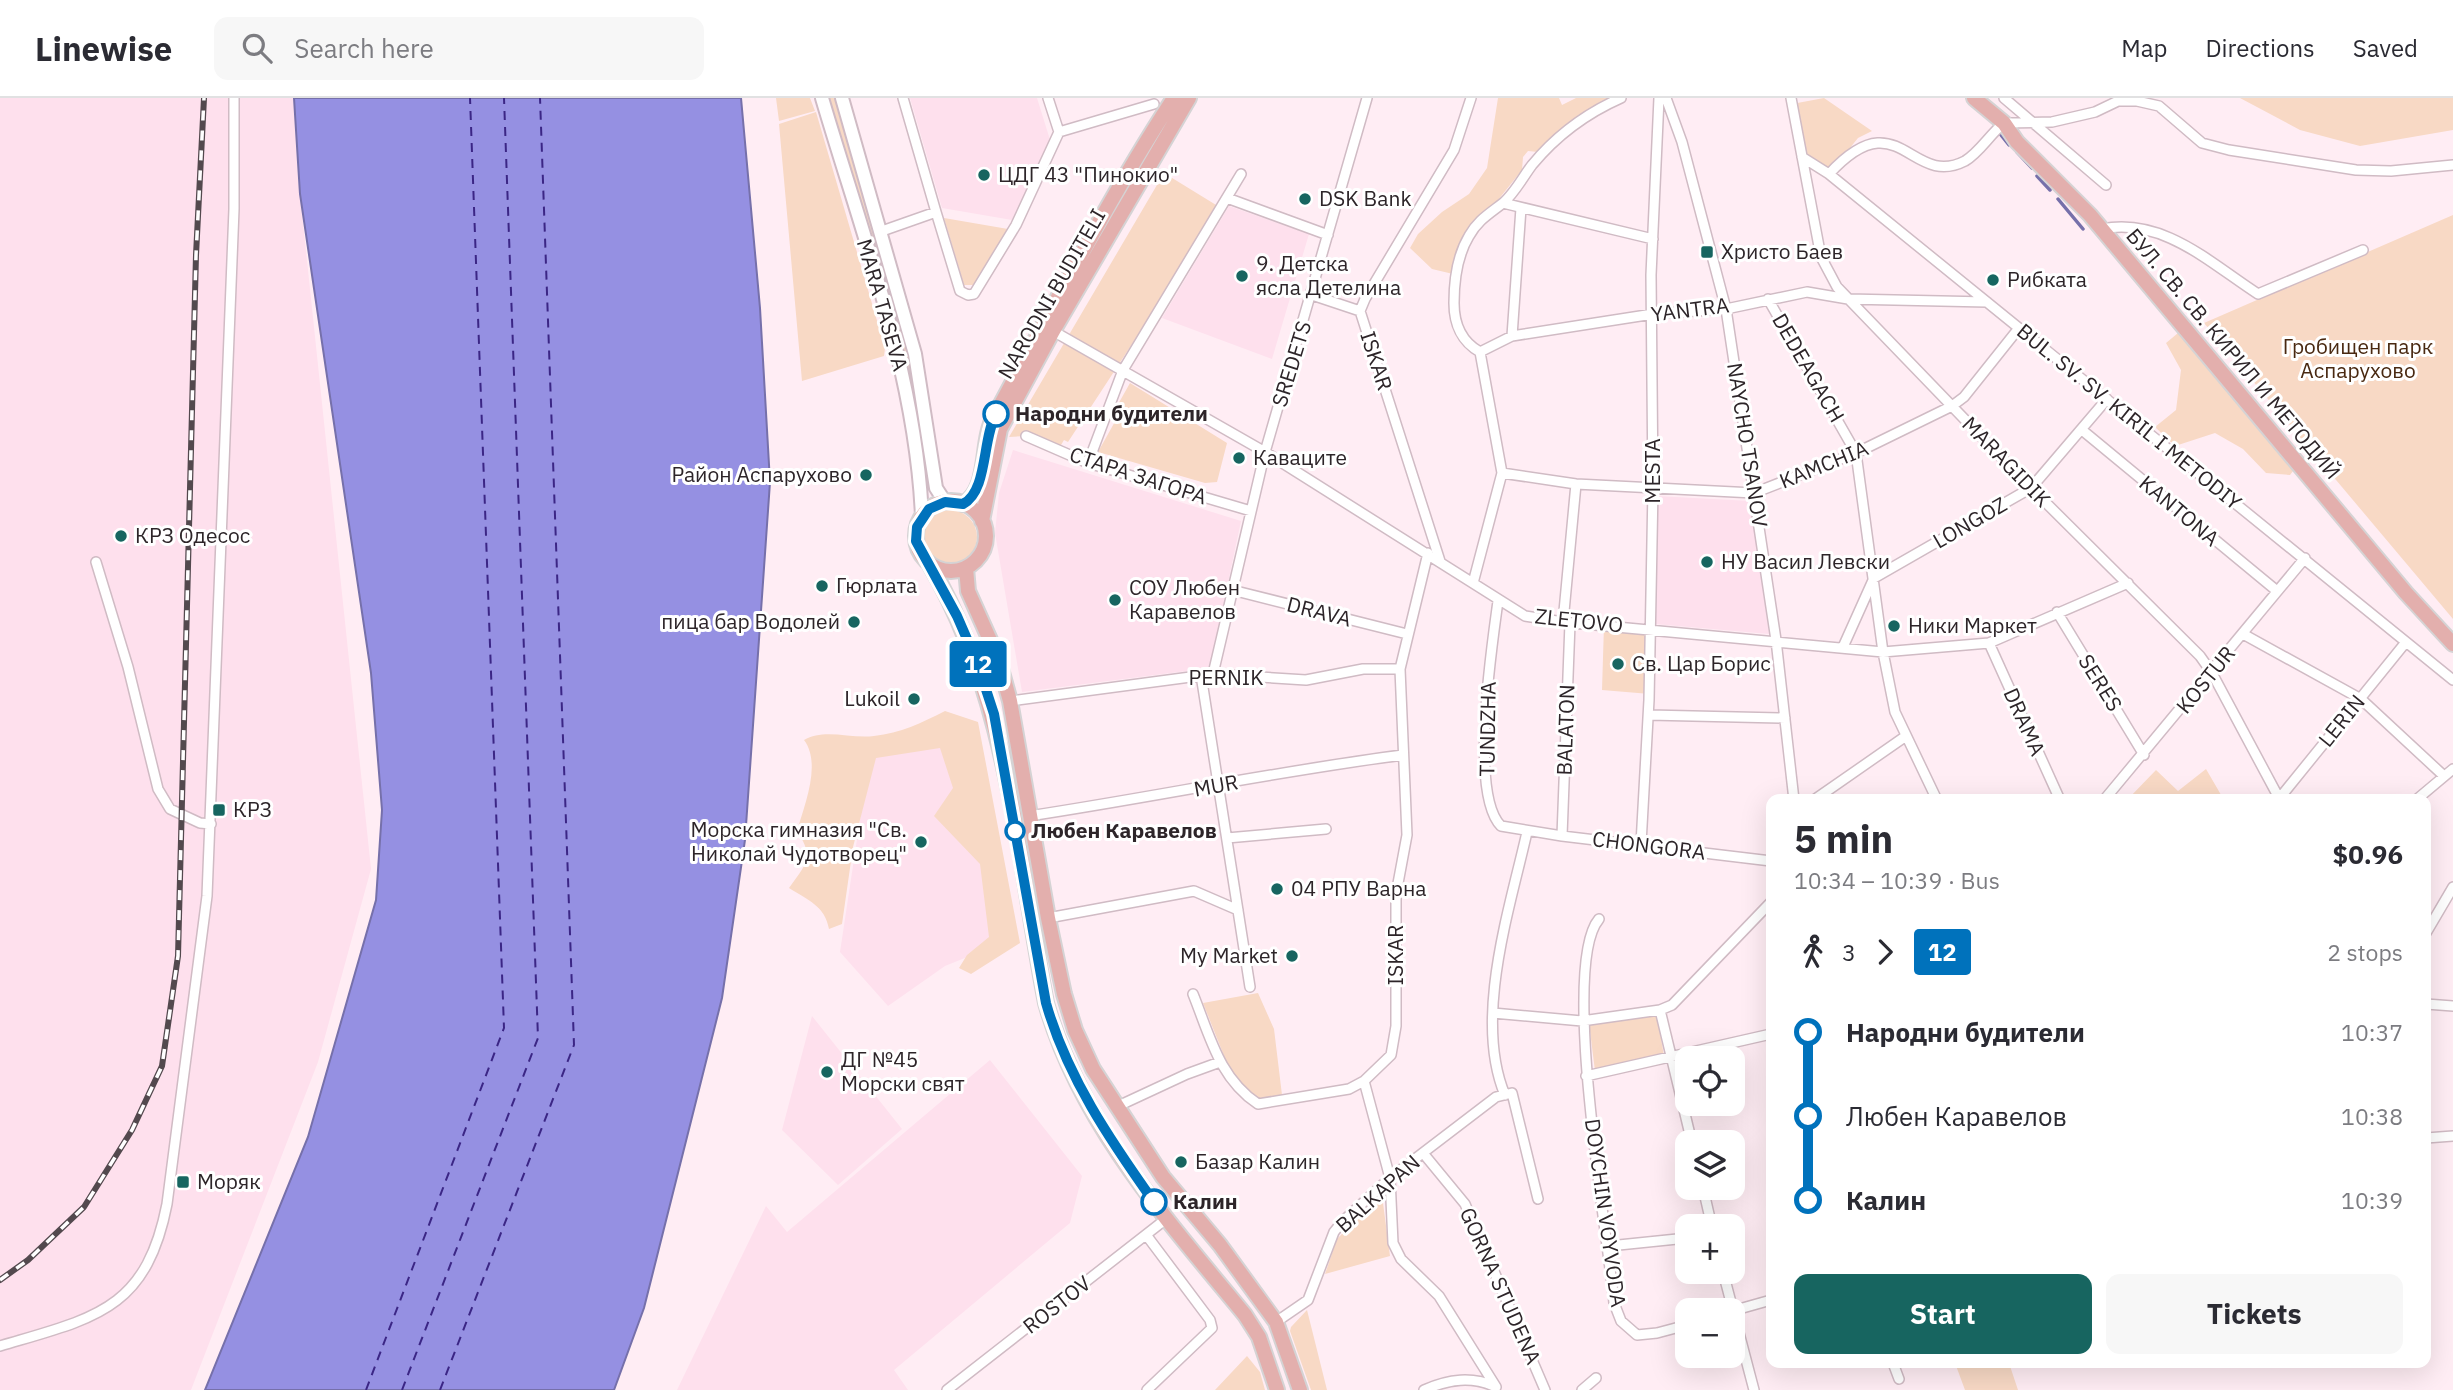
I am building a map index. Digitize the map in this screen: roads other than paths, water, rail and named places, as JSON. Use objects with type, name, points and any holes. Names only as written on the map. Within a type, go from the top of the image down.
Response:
[{"type":"main road","name":"MARA TASEVA","points":[[822,98],[900,364],[917,463],[922,517]]},
{"type":"main road","name":"MARA TASEVA","points":[[842,98],[882,230],[920,378],[936,488],[945,502]]},
{"type":"main road","name":"NARODNI BUDITELI","points":[[982,521],[1000,429],[1162,129],[1174,98]]},
{"type":"main road","name":"NARODNI BUDITELI","points":[[963,504],[976,492],[990,424],[1047,316],[1162,129],[1189,98]]},
{"type":"main road","name":"БУЛ. СВ. СВ. КИРИЛ И МЕТОДИЙ","points":[[1975,98],[2004,123],[2017,142],[2102,229],[2406,593],[2453,644]]},
{"type":"main road","points":[[930,565],[948,571],[966,568],[977,559],[984,548],[982,521],[963,504],[945,502],[929,509],[922,517],[916,541],[977,662],[994,714],[1038,964],[1056,1040],[1084,1096],[1166,1219],[1245,1315],[1259,1337],[1277,1390]]},
{"type":"main road","points":[[966,568],[968,591],[998,658],[1010,701],[1048,918],[1075,1030],[1093,1069],[1163,1177],[1220,1245],[1276,1322],[1300,1390]]},
{"type":"street","points":[[0,1346],[107,1309],[128,1293],[156,1250],[167,1204],[199,969],[211,824],[234,209],[234,98]]},
{"type":"street","points":[[903,98],[960,291],[971,295],[1016,225],[1059,132],[1048,98]]},
{"type":"street","name":"SREDETS","points":[[1213,674],[1265,452],[1367,98]]},
{"type":"street","name":"ISKAR","points":[[1440,561],[1360,311],[1364,299],[1454,150],[1471,98]]},
{"type":"street","points":[[1473,583],[1502,473],[1480,352],[1470,346],[1457,326],[1454,284],[1468,238],[1485,215],[1503,203],[1541,156],[1564,133],[1582,119],[1621,98]]},
{"type":"street","name":"MESTA","points":[[1641,844],[1651,628],[1654,488],[1653,239],[1659,98]]},
{"type":"street","name":"NAYCHO TSANOV","points":[[1667,98],[1682,142],[1727,309],[1776,640],[1793,794]]},
{"type":"street","name":"MARAGIDIK","points":[[1791,98],[1821,257],[1826,270],[1847,299],[2200,656],[2212,673],[2276,794]]},
{"type":"street","points":[[2004,98],[2106,185]]},
{"type":"street","points":[[1884,132],[1941,165],[1964,161],[2004,123],[2052,122],[2095,112],[2118,101],[2137,100],[2159,106],[2202,143],[2229,150],[2356,170],[2391,171],[2453,165]]},
{"type":"street","points":[[1059,132],[1153,101],[1162,129]]},
{"type":"street","points":[[1829,174],[1858,138]]},
{"type":"street","name":"BUL. SV. SV. KIRIL I METODIY","points":[[1802,157],[1829,174],[2453,680]]},
{"type":"street","points":[[1088,463],[1123,370],[1241,174]]},
{"type":"street","points":[[1227,198],[1328,235]]},
{"type":"street","points":[[1503,203],[1653,239]]},
{"type":"street","points":[[1511,337],[1521,208]]},
{"type":"street","points":[[882,230],[936,212]]},
{"type":"street","points":[[2102,229],[2126,224],[2154,230],[2202,256],[2258,294],[2363,250]]},
{"type":"street","name":"YANTRA","points":[[1480,352],[1511,337],[1653,314],[1727,309],[1807,292],[1847,299],[1987,302]]},
{"type":"street","points":[[1312,295],[1360,311]]},
{"type":"street","name":"DEDEAGACH","points":[[1768,299],[1856,453],[1883,652],[1895,712],[1934,794]]},
{"type":"street","name":"KAMCHIA","points":[[1502,473],[1576,484],[1754,493],[1856,453],[1952,406],[1964,397],[2019,328]]},
{"type":"street","name":"ZLETOVO","points":[[1053,331],[1265,452],[1428,553],[1498,601],[1525,615],[1566,623],[1651,628],[1883,652],[1989,643],[2128,583]]},
{"type":"street","name":"LONGOZ","points":[[1874,578],[2031,488],[2107,399]]},
{"type":"street","name":"KANTONA","points":[[2082,430],[2277,592]]},
{"type":"street","name":"СТАРА ЗАГОРА","points":[[1026,436],[1088,463],[1251,511]]},
{"type":"street","name":"BALATON","points":[[1562,836],[1566,623],[1576,484]]},
{"type":"street","name":"ISKAR","points":[[1364,1081],[1391,1055],[1396,1026],[1396,894],[1407,835],[1400,669],[1428,553]]},
{"type":"street","name":"KOSTUR","points":[[2109,794],[2305,558]]},
{"type":"street","points":[[96,562],[128,667],[158,789],[170,809],[200,823],[211,824]]},
{"type":"street","points":[[1843,647],[1874,578]]},
{"type":"street","name":"DRAVA","points":[[1232,590],[1407,634]]},
{"type":"street","name":"TUNDZHA","points":[[1498,601],[1484,749],[1486,786],[1494,819],[1509,829],[1527,832]]},
{"type":"street","name":"SERES","points":[[2057,612],[2144,755]]},
{"type":"street","points":[[2243,634],[2361,699],[2444,776]]},
{"type":"street","name":"LERIN","points":[[2283,794],[2406,642]]},
{"type":"street","name":"DRAMA","points":[[1989,643],[2057,794]]},
{"type":"street","name":"PERNIK","points":[[1010,701],[1213,674],[1306,680],[1363,669],[1400,669]]},
{"type":"street","points":[[1201,675],[1250,986]]},
{"type":"street","points":[[1648,715],[1785,718]]},
{"type":"street","points":[[1823,794],[1906,736]]},
{"type":"street","name":"MUR","points":[[1029,816],[1219,786],[1327,765],[1403,755]]},
{"type":"street","points":[[2423,794],[2453,769]]},
{"type":"street","points":[[1227,838],[1326,829]]},
{"type":"street","points":[[1527,832],[1497,962],[1493,1013],[1498,1072],[1509,1094],[1538,1199]]},
{"type":"street","name":"CHONGORA","points":[[1527,832],[1766,860]]},
{"type":"street","points":[[2431,924],[2453,887]]},
{"type":"street","points":[[1048,918],[1194,891],[1238,909]]},
{"type":"street","points":[[1493,1013],[1582,1021],[1660,1010],[1672,1005],[1766,907]]},
{"type":"street","points":[[1599,919],[1592,927],[1587,955],[1582,1021],[1586,1076],[1766,1035]]},
{"type":"street","points":[[1193,994],[1220,1062],[1238,1090],[1258,1104],[1349,1089],[1364,1081],[1390,1178],[1393,1242],[1401,1259],[1439,1296],[1498,1388]]},
{"type":"street","points":[[2431,1004],[2453,1006]]},
{"type":"street","points":[[1660,1010],[1689,1130]]},
{"type":"street","points":[[1116,1107],[1220,1062]]},
{"type":"street","name":"DOYCHIN VOYVODA","points":[[1586,1076],[1616,1313],[1632,1332],[1644,1335],[1675,1328]]},
{"type":"street","name":"BALKAPAN","points":[[1276,1322],[1308,1300],[1334,1232],[1390,1178],[1496,1097],[1509,1094]]},
{"type":"street","points":[[2431,1138],[2453,1136]]},
{"type":"street","name":"GORNA STUDENA","points":[[1423,1153],[1465,1204],[1545,1390]]},
{"type":"street","name":"ROSTOV","points":[[947,1390],[1166,1219]]},
{"type":"street","points":[[1147,1236],[1210,1320],[1212,1328],[1147,1390]]},
{"type":"street","points":[[1609,1246],[1675,1239]]},
{"type":"street","points":[[1745,1308],[1766,1301]]},
{"type":"street","points":[[1745,1356],[1754,1390]]},
{"type":"street","points":[[1896,1368],[1899,1379]]},
{"type":"street","points":[[1582,1390],[1596,1377]]},
{"type":"street","points":[[1424,1390],[1463,1379],[1480,1379],[1498,1388]]},
{"type":"waterway","points":[[2001,135],[2009,145]]},
{"type":"waterway","points":[[2017,152],[2032,168]]},
{"type":"waterway","points":[[2037,176],[2050,190]]},
{"type":"waterway","points":[[2058,199],[2083,229]]},
{"type":"railway","points":[[0,1280],[28,1260],[84,1207],[132,1130],[162,1066],[178,956],[196,255],[204,98]]},
{"type":"place","name":"ЦДГ 43 \"Пинокио\"","points":[[984,175]]},
{"type":"place","name":"DSK Bank","points":[[1305,199]]},
{"type":"place","name":"Христо Баев","points":[[1707,252]]},
{"type":"place","name":"9. Детска ясла Детелина","points":[[1242,276]]},
{"type":"place","name":"Рибката","points":[[1993,280]]},
{"type":"place","name":"Народни будители","points":[[996,414]]},
{"type":"place","name":"Каваците","points":[[1239,458]]},
{"type":"place","name":"Район Аспарухово","points":[[866,475]]},
{"type":"place","name":"КРЗ Одесос","points":[[121,536]]},
{"type":"place","name":"НУ Васил Левски","points":[[1707,562]]},
{"type":"place","name":"Гюрлата","points":[[822,586]]},
{"type":"place","name":"СОУ Любен Каравелов","points":[[1115,600]]},
{"type":"place","name":"пица бар Водолей","points":[[854,622]]},
{"type":"place","name":"Ники Маркет","points":[[1894,626]]},
{"type":"place","name":"Св. Цар Борис","points":[[1618,664]]},
{"type":"place","name":"Lukoil","points":[[914,699]]},
{"type":"place","name":"КРЗ","points":[[219,810]]},
{"type":"place","name":"Любен Каравелов","points":[[1015,831]]},
{"type":"place","name":"Морска гимназия \"Св. Николай Чудотворец\"","points":[[921,842]]},
{"type":"place","name":"04 РПУ Варна","points":[[1277,889]]},
{"type":"place","name":"My Market","points":[[1292,956]]},
{"type":"place","name":"ДГ №45 Морски свят","points":[[827,1072]]},
{"type":"place","name":"Базар Калин","points":[[1181,1162]]},
{"type":"place","name":"Моряк","points":[[183,1182]]},
{"type":"place","name":"Калин","points":[[1154,1202]]},
{"type":"park label","name":"Гробищен парк Аспарухово","points":[[2358,359]]}]
